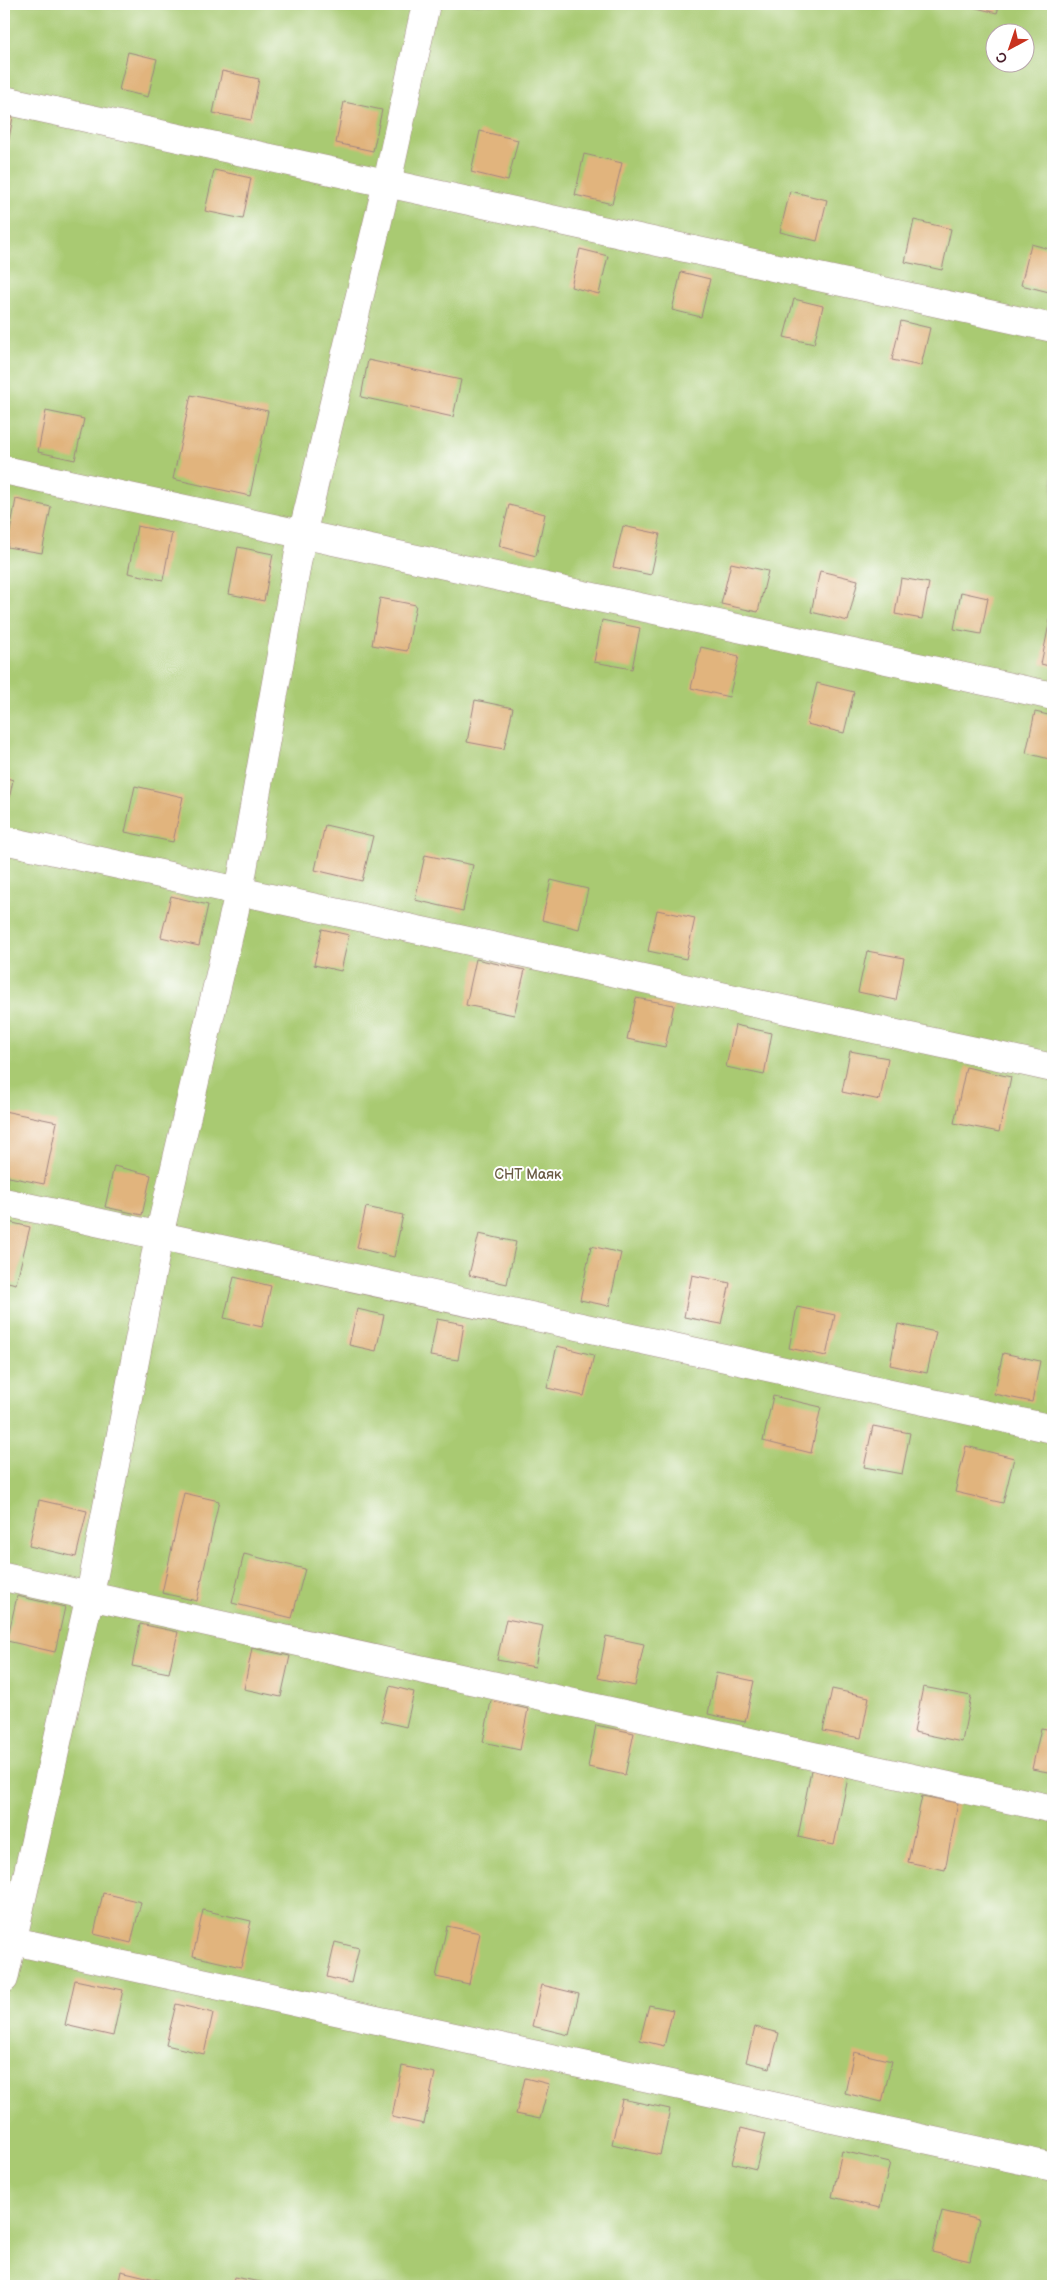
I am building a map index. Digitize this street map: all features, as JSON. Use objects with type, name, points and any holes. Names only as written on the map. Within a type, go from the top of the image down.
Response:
[{"type":"street","points":[[4,1979],[8,1940],[90,1595],[159,1236],[239,892],[302,535],[387,183],[426,4]]},
{"type":"street","points":[[4,100],[1053,328]]},
{"type":"street","points":[[4,470],[1053,696]]},
{"type":"street","points":[[4,840],[1053,1068]]},
{"type":"street","points":[[4,1202],[1053,1429]]},
{"type":"street","points":[[4,1577],[1053,1809]]},
{"type":"street","points":[[8,1940],[1053,2167]]},
{"type":"green space","name":"СНТ Маяк","points":[[4,4],[1053,4],[1053,2286],[4,2286]]},
{"type":"building","points":[[960,4],[1000,4],[997,13]]},
{"type":"building","points":[[128,52],[157,59],[148,97],[119,90]]},
{"type":"building","points":[[222,71],[259,79],[251,120],[213,113]]},
{"type":"building","points":[[344,102],[382,110],[373,151],[336,143]]},
{"type":"building","points":[[4,115],[13,117],[5,159],[4,159]]},
{"type":"building","points":[[480,131],[518,140],[508,181],[471,172]]},
{"type":"building","points":[[584,154],[622,163],[612,204],[575,195]]},
{"type":"building","points":[[214,170],[251,178],[243,219],[205,211]]},
{"type":"building","points":[[790,191],[827,200],[817,241],[780,232]]},
{"type":"building","points":[[914,220],[951,229],[942,270],[905,262]]},
{"type":"building","points":[[1031,244],[1053,250],[1053,293],[1021,285]]},
{"type":"building","points":[[580,249],[608,256],[599,294],[571,287]]},
{"type":"building","points":[[681,272],[710,279],[701,317],[672,310]]},
{"type":"building","points":[[794,299],[823,306],[814,344],[784,337]]},
{"type":"building","points":[[901,321],[930,328],[921,366],[892,360]]},
{"type":"building","points":[[368,360],[461,380],[453,417],[361,397]]},
{"type":"building","points":[[191,395],[268,411],[250,496],[173,479]]},
{"type":"building","points":[[46,411],[84,419],[75,460],[38,452]]},
{"type":"building","points":[[16,499],[51,507],[42,553],[7,547]]},
{"type":"building","points":[[509,505],[545,514],[536,556],[499,546]]},
{"type":"building","points":[[137,526],[172,533],[163,580],[128,573]]},
{"type":"building","points":[[623,526],[660,534],[651,575],[613,567]]},
{"type":"building","points":[[238,547],[273,554],[264,601],[229,594]]},
{"type":"building","points":[[731,563],[768,571],[758,612],[721,604]]},
{"type":"building","points":[[820,571],[858,580],[848,621],[811,612]]},
{"type":"building","points":[[901,578],[929,583],[922,619],[895,614]]},
{"type":"building","points":[[961,592],[988,598],[981,634],[954,629]]},
{"type":"building","points":[[380,598],[416,605],[407,651],[372,645]]},
{"type":"building","points":[[1051,614],[1053,615],[1053,667],[1041,664]]},
{"type":"building","points":[[602,620],[640,628],[632,669],[594,662]]},
{"type":"building","points":[[701,647],[739,656],[729,697],[691,688]]},
{"type":"building","points":[[817,683],[854,692],[844,733],[807,724]]},
{"type":"building","points":[[475,700],[513,708],[504,749],[467,742]]},
{"type":"building","points":[[1035,712],[1053,716],[1053,760],[1026,753]]},
{"type":"building","points":[[4,777],[13,780],[5,819],[4,819]]},
{"type":"building","points":[[135,786],[183,797],[173,842],[125,832]]},
{"type":"building","points":[[325,825],[373,836],[362,881],[315,870]]},
{"type":"building","points":[[425,855],[473,865],[463,911],[415,900]]},
{"type":"building","points":[[551,880],[588,889],[579,929],[542,920]]},
{"type":"building","points":[[171,896],[208,905],[199,946],[161,937]]},
{"type":"building","points":[[657,910],[695,918],[686,959],[648,951]]},
{"type":"building","points":[[322,929],[349,935],[341,971],[314,965]]},
{"type":"building","points":[[867,951],[904,958],[896,1000],[858,992]]},
{"type":"building","points":[[476,959],[525,970],[514,1015],[466,1005]]},
{"type":"building","points":[[636,998],[674,1005],[665,1047],[627,1039]]},
{"type":"building","points":[[735,1025],[772,1033],[764,1075],[726,1067]]},
{"type":"building","points":[[850,1051],[888,1058],[880,1100],[842,1092]]},
{"type":"building","points":[[966,1067],[1011,1077],[999,1132],[954,1123]]},
{"type":"building","points":[[4,1111],[57,1122],[44,1184],[4,1176]]},
{"type":"building","points":[[114,1166],[151,1175],[142,1215],[105,1207]]},
{"type":"building","points":[[366,1207],[403,1215],[394,1257],[357,1248]]},
{"type":"building","points":[[4,1221],[30,1227],[16,1284],[4,1281]]},
{"type":"building","points":[[479,1234],[516,1242],[507,1284],[469,1275]]},
{"type":"building","points":[[591,1246],[621,1253],[609,1306],[580,1300]]},
{"type":"building","points":[[692,1275],[730,1283],[721,1324],[684,1317]]},
{"type":"building","points":[[234,1277],[271,1286],[262,1327],[224,1318]]},
{"type":"building","points":[[797,1307],[835,1315],[826,1356],[789,1348]]},
{"type":"building","points":[[357,1309],[384,1315],[376,1351],[349,1345]]},
{"type":"building","points":[[437,1319],[464,1324],[458,1360],[430,1356]]},
{"type":"building","points":[[898,1324],[936,1332],[927,1373],[890,1365]]},
{"type":"building","points":[[557,1346],[594,1355],[584,1396],[547,1388]]},
{"type":"building","points":[[1003,1353],[1040,1361],[1032,1402],[994,1394]]},
{"type":"building","points":[[773,1396],[821,1407],[811,1453],[763,1441]]},
{"type":"building","points":[[873,1426],[910,1433],[902,1474],[864,1467]]},
{"type":"building","points":[[966,1446],[1014,1458],[1003,1503],[955,1492]]},
{"type":"building","points":[[184,1493],[219,1501],[197,1601],[162,1593]]},
{"type":"building","points":[[39,1500],[87,1511],[76,1557],[29,1546]]},
{"type":"building","points":[[244,1554],[305,1569],[292,1618],[232,1603]]},
{"type":"building","points":[[17,1596],[65,1607],[55,1652],[7,1641]]},
{"type":"building","points":[[506,1619],[543,1626],[535,1667],[497,1660]]},
{"type":"building","points":[[140,1624],[178,1632],[169,1673],[132,1666]]},
{"type":"building","points":[[606,1636],[644,1644],[635,1686],[598,1678]]},
{"type":"building","points":[[252,1648],[290,1656],[281,1697],[244,1689]]},
{"type":"building","points":[[716,1673],[754,1681],[745,1722],[708,1714]]},
{"type":"building","points":[[390,1686],[414,1692],[406,1727],[381,1721]]},
{"type":"building","points":[[923,1687],[971,1696],[962,1742],[914,1732]]},
{"type":"building","points":[[832,1689],[869,1697],[861,1738],[823,1731]]},
{"type":"building","points":[[491,1701],[528,1709],[520,1750],[483,1742]]},
{"type":"building","points":[[596,1725],[634,1733],[625,1775],[588,1767]]},
{"type":"building","points":[[1041,1728],[1053,1730],[1053,1773],[1032,1769]]},
{"type":"building","points":[[811,1770],[848,1778],[834,1845],[798,1837]]},
{"type":"building","points":[[922,1796],[958,1803],[945,1870],[908,1862]]},
{"type":"building","points":[[103,1893],[141,1902],[131,1943],[94,1934]]},
{"type":"building","points":[[203,1910],[251,1921],[241,1967],[193,1956]]},
{"type":"building","points":[[447,1926],[480,1933],[469,1984],[436,1977]]},
{"type":"building","points":[[335,1942],[359,1948],[351,1983],[327,1977]]},
{"type":"building","points":[[75,1980],[123,1990],[113,2036],[65,2025]]},
{"type":"building","points":[[542,1985],[579,1994],[569,2035],[532,2026]]},
{"type":"building","points":[[176,2004],[213,2013],[204,2054],[166,2045]]},
{"type":"building","points":[[649,2005],[673,2010],[664,2046],[640,2040]]},
{"type":"building","points":[[755,2027],[779,2033],[770,2068],[746,2062]]},
{"type":"building","points":[[854,2052],[892,2061],[882,2102],[845,2093]]},
{"type":"building","points":[[402,2066],[435,2073],[424,2124],[392,2117]]},
{"type":"building","points":[[525,2078],[549,2084],[540,2119],[516,2114]]},
{"type":"building","points":[[622,2099],[670,2109],[660,2155],[612,2144]]},
{"type":"building","points":[[741,2128],[765,2134],[756,2169],[732,2163]]},
{"type":"building","points":[[842,2151],[890,2162],[880,2208],[832,2197]]},
{"type":"building","points":[[942,2211],[979,2220],[970,2261],[932,2252]]},
{"type":"building","points":[[121,2271],[159,2280],[157,2286],[118,2286]]},
{"type":"building","points":[[234,2277],[277,2285],[277,2286],[232,2286]]}]
